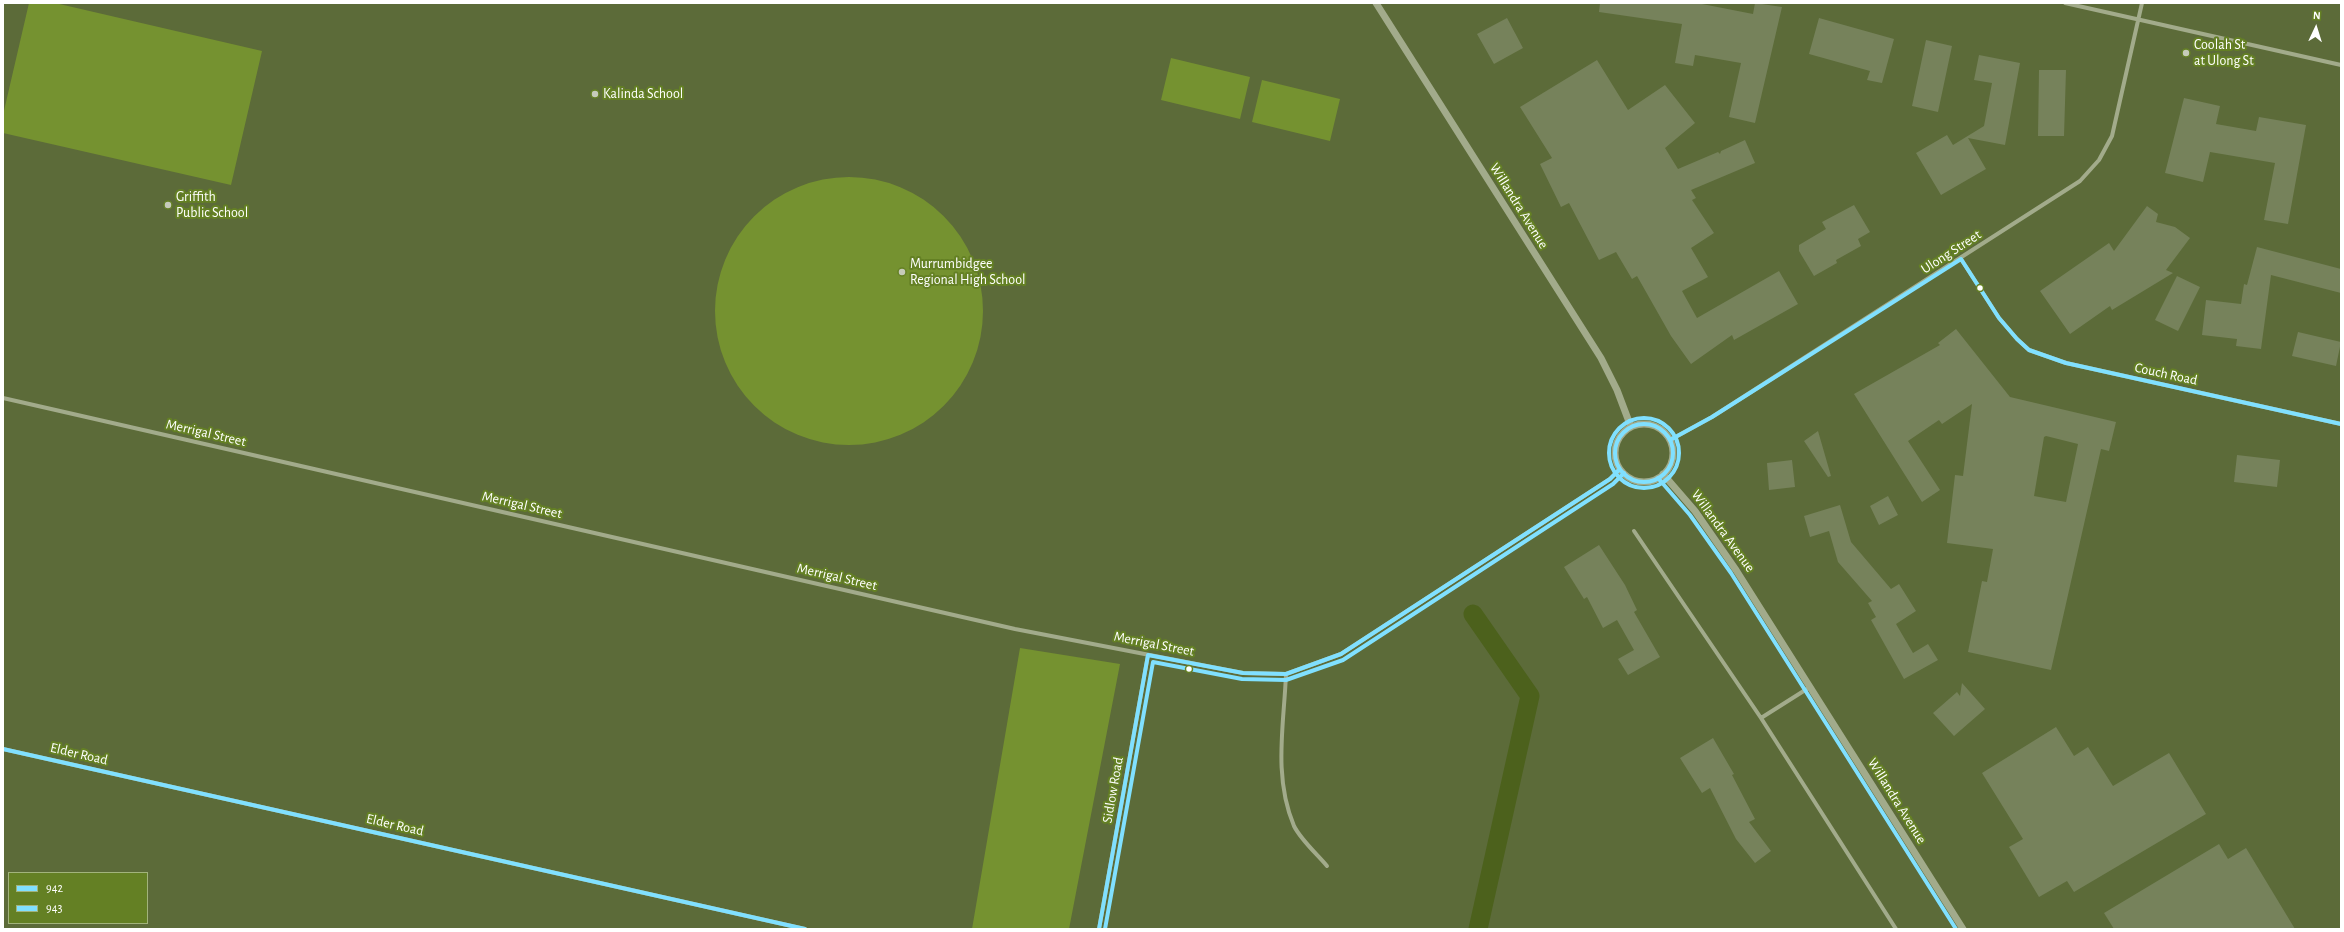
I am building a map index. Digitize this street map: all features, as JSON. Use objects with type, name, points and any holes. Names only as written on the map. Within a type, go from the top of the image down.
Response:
[{"type":"street","name":"Willandra Avenue","points":[[1376,3],[1601,358],[1617,390],[1631,427]]},
{"type":"street","points":[[2065,3],[2341,65]]},
{"type":"street","name":"Ulong Street","points":[[1670,440],[1712,417],[1961,259],[2080,181],[2099,160],[2112,136],[2142,3]]},
{"type":"street","name":"Couch Road","points":[[1961,259],[1999,318],[2029,350],[2066,363],[2341,424]]},
{"type":"street","name":"Merrigal Street","points":[[3,398],[1015,629],[1243,672],[1286,674],[1341,654],[1610,479],[1620,469]]},
{"type":"street","points":[[1642,424],[1653,425],[1663,431],[1670,440],[1673,458],[1671,464],[1663,474],[1650,481],[1631,479],[1620,469],[1615,456],[1616,446],[1620,437],[1631,427],[1642,424]]},
{"type":"street","name":"Willandra Avenue","points":[[1663,474],[1716,540],[1963,929]]},
{"type":"street","points":[[1634,531],[1761,718],[1896,929]]},
{"type":"street","name":"Sidlow Road","points":[[1099,929],[1148,654]]},
{"type":"street","points":[[1286,674],[1279,754],[1285,792],[1294,827],[1327,866]]},
{"type":"street","points":[[1761,718],[1810,687]]},
{"type":"street","name":"Elder Road","points":[[3,749],[805,929]]},
{"type":"green space","points":[[29,3],[55,3],[262,51],[231,185],[3,133],[3,115]]},
{"type":"green space","points":[[1171,58],[1250,77],[1240,119],[1161,100]]},
{"type":"green space","points":[[1262,80],[1340,99],[1330,141],[1252,122]]},
{"type":"green space","points":[[849,177],[875,179],[900,187],[934,207],[944,216],[953,226],[973,260],[981,285],[983,311],[981,337],[973,362],[953,396],[944,406],[934,415],[900,435],[875,443],[849,445],[823,443],[798,435],[764,415],[754,406],[745,396],[725,362],[717,337],[715,311],[717,285],[725,260],[745,226],[754,216],[764,207],[798,187],[823,179]]},
{"type":"green space","points":[[1020,648],[1120,664],[1069,929],[972,929]]},
{"type":"building","points":[[1600,3],[1697,3],[1753,14],[1755,3],[1782,7],[1755,123],[1729,117],[1741,63],[1695,55],[1693,66],[1675,63],[1682,24],[1599,12]]},
{"type":"building","points":[[1507,18],[1523,48],[1494,64],[1477,34]]},
{"type":"building","points":[[1819,18],[1894,39],[1882,83],[1867,80],[1870,71],[1809,54]]},
{"type":"building","points":[[1926,40],[1952,46],[1938,112],[1912,106]]},
{"type":"building","points":[[1979,55],[2020,63],[2005,145],[1968,138],[1986,169],[1941,195],[1916,153],[1947,135],[1953,145],[1984,126],[1992,83],[1974,80]]},
{"type":"building","points":[[1597,60],[1628,110],[1665,85],[1695,123],[1665,148],[1678,169],[1718,152],[1720,154],[1721,151],[1745,140],[1755,163],[1691,190],[1696,198],[1692,200],[1714,233],[1691,248],[1708,277],[1682,291],[1697,318],[1779,271],[1798,304],[1734,340],[1732,335],[1691,364],[1671,336],[1637,276],[1632,279],[1616,252],[1599,260],[1569,203],[1561,207],[1540,164],[1552,158],[1520,107]]},
{"type":"building","points":[[2039,70],[2066,70],[2064,136],[2038,136]]},
{"type":"building","points":[[2184,98],[2220,106],[2216,124],[2256,131],[2259,117],[2306,125],[2288,224],[2264,220],[2275,163],[2210,152],[2203,182],[2165,173]]},
{"type":"building","points":[[1854,205],[1870,232],[1858,239],[1861,246],[1836,260],[1837,263],[1814,276],[1799,251],[1799,245],[1826,229],[1822,222]]},
{"type":"building","points":[[2147,206],[2158,214],[2156,222],[2175,227],[2190,238],[2166,270],[2173,273],[2112,310],[2110,306],[2070,334],[2040,291],[2109,243],[2114,251]]},
{"type":"building","points":[[2257,247],[2341,269],[2341,293],[2271,275],[2261,349],[2236,346],[2237,339],[2202,335],[2206,300],[2241,304],[2244,284],[2247,285]]},
{"type":"building","points":[[2177,276],[2200,287],[2178,331],[2155,320]]},
{"type":"building","points":[[1956,329],[2010,397],[2116,422],[2109,451],[2101,449],[2051,670],[1968,652],[1982,581],[1987,582],[1993,549],[1947,543],[1955,475],[1963,476],[1972,404],[1942,424],[1939,420],[1908,441],[1940,490],[1922,502],[1854,394],[1940,345],[1938,343]],"holes":[[[2046,436],[2078,444],[2066,502],[2034,496],[2044,437]]]},
{"type":"building","points":[[2298,332],[2341,342],[2336,366],[2292,356]]},
{"type":"building","points":[[1818,431],[1831,476],[1828,477],[1804,441]]},
{"type":"building","points":[[2237,455],[2280,460],[2277,487],[2234,482]]},
{"type":"building","points":[[1792,460],[1795,487],[1769,490],[1767,463]]},
{"type":"building","points":[[1888,496],[1898,515],[1879,525],[1870,506]]},
{"type":"building","points":[[1840,505],[1851,542],[1891,589],[1899,584],[1916,611],[1896,624],[1913,653],[1928,644],[1938,660],[1904,679],[1871,620],[1876,617],[1868,603],[1872,601],[1838,562],[1829,531],[1810,537],[1804,516]]},
{"type":"building","points":[[1599,545],[1625,585],[1637,610],[1634,612],[1660,657],[1628,675],[1618,659],[1634,650],[1617,620],[1603,628],[1587,597],[1584,599],[1564,567]]},
{"type":"building","points":[[1962,683],[1985,709],[1954,736],[1933,713],[1957,692],[1960,696]]},
{"type":"building","points":[[2056,727],[2074,756],[2088,747],[2113,786],[2169,753],[2206,814],[2074,892],[2067,881],[2039,897],[2009,847],[2023,839],[1982,773]]},
{"type":"building","points":[[1713,738],[1734,774],[1732,775],[1755,819],[1749,822],[1771,851],[1755,863],[1736,839],[1710,788],[1702,793],[1680,758]]},
{"type":"building","points":[[2219,844],[2228,859],[2246,848],[2295,929],[2114,929],[2104,913]]},
{"type":"waterway","points":[[1473,614],[1530,696],[1478,929]]},
{"type":"transit line","name":"942","points":[[1670,440],[1712,417],[1961,259],[1999,318],[2017,339],[2029,350],[2066,363],[2341,424]]},
{"type":"transit line","name":"943","points":[[1644,418],[1657,421],[1669,428],[1676,440],[1679,453],[1676,466],[1669,478],[1657,485],[1644,488],[1631,485],[1619,478],[1612,466],[1609,453],[1612,440],[1619,428],[1631,421],[1644,418]]},
{"type":"transit line","name":"942","points":[[1644,424],[1655,426],[1668,437],[1671,442],[1673,453],[1671,464],[1660,477],[1655,480],[1644,482],[1633,480],[1620,469],[1617,464],[1615,453],[1617,442],[1628,429],[1633,426],[1644,424]]},
{"type":"transit line","name":"942","points":[[1099,929],[1148,655],[1243,673],[1286,674],[1341,654],[1610,479],[1620,469]]},
{"type":"transit line","name":"943","points":[[1105,929],[1153,662],[1242,679],[1286,680],[1343,660],[1613,484],[1624,473]]},
{"type":"transit line","name":"943","points":[[1658,478],[1690,515],[1731,573],[1956,929]]},
{"type":"transit line","name":"942","points":[[3,749],[805,929]]},
{"type":"place","name":"Coolah St at Ulong St","points":[[2186,53]]},
{"type":"place","name":"Kalinda School","points":[[595,94]]},
{"type":"place","name":"Griffith Public School","points":[[168,205]]},
{"type":"place","name":"Murrumbidgee Regional High School","points":[[902,272]]}]
